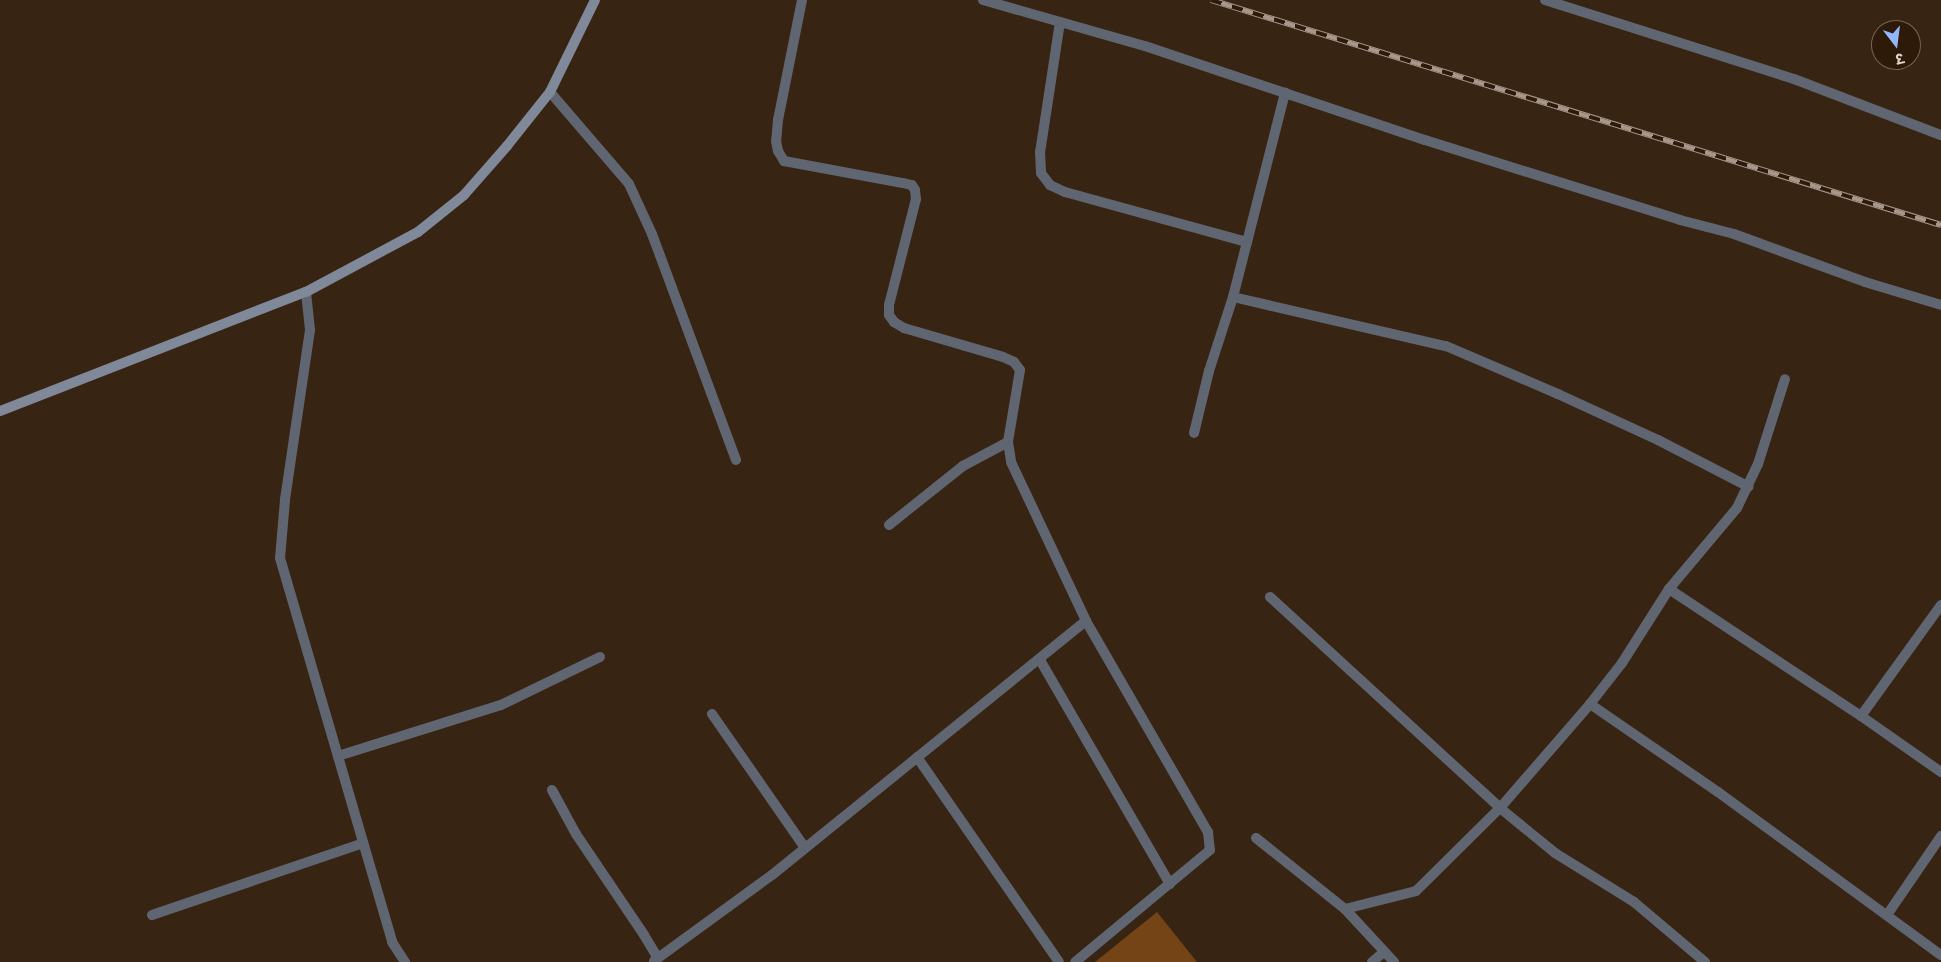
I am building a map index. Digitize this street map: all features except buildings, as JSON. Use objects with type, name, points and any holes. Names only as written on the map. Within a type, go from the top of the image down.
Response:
[{"type":"street","points":[[0,411],[306,292],[418,232],[464,195],[507,146],[550,92],[595,0]]},
{"type":"street","points":[[802,0],[778,120],[776,141],[778,151],[784,161],[912,185],[916,199],[889,305],[889,315],[894,322],[904,328],[1014,362],[1020,370],[1008,442],[1011,462],[1086,622],[1208,832],[1210,850],[1075,962]]},
{"type":"street","points":[[983,0],[1145,46],[1435,143],[1671,217],[1734,234],[1865,282],[1941,304]]},
{"type":"street","points":[[1546,0],[1794,79],[1941,135]]},
{"type":"street","points":[[1060,22],[1040,152],[1041,173],[1050,185],[1065,192],[1247,242]]},
{"type":"street","points":[[550,92],[629,184],[652,234],[736,460]]},
{"type":"street","points":[[1194,433],[1209,371],[1233,297],[1285,93]]},
{"type":"street","points":[[306,292],[310,330],[285,500],[280,558],[392,942],[406,962]]},
{"type":"street","points":[[1233,297],[1446,346],[1567,398],[1749,486]]},
{"type":"street","points":[[1345,910],[1416,891],[1500,808],[1590,704],[1622,664],[1668,590],[1737,508],[1749,486],[1786,379]]},
{"type":"street","points":[[889,525],[963,466],[1008,442]]},
{"type":"street","points":[[1668,590],[1862,716],[1941,772]]},
{"type":"street","points":[[1270,597],[1500,808],[1555,852],[1634,902],[1705,962]]},
{"type":"street","points":[[1862,716],[1941,605]]},
{"type":"street","points":[[552,790],[576,834],[656,960],[805,848],[1086,622]]},
{"type":"street","points":[[338,756],[501,705],[600,657]]},
{"type":"street","points":[[1040,660],[1170,884]]},
{"type":"street","points":[[1590,704],[1718,792],[1941,954]]},
{"type":"street","points":[[712,714],[805,848]]},
{"type":"street","points":[[917,757],[1059,962]]},
{"type":"street","points":[[1887,915],[1941,836]]},
{"type":"street","points":[[1256,838],[1345,910],[1394,962]]},
{"type":"street","points":[[152,915],[363,843]]},
{"type":"street","points":[[1372,962],[1384,952]]},
{"type":"shaded area","points":[[1157,912],[1197,962],[1095,962]]},
{"type":"railway","points":[[1211,0],[1941,225]]}]
